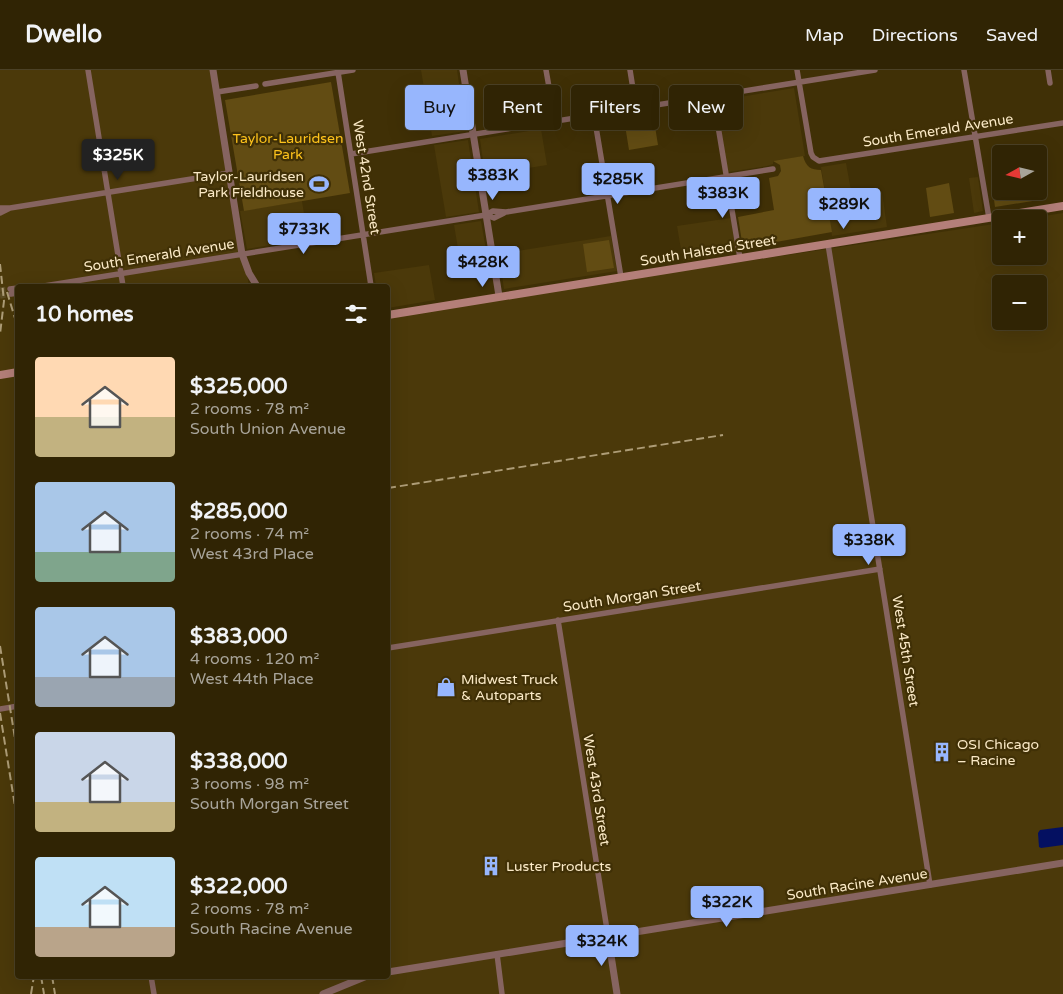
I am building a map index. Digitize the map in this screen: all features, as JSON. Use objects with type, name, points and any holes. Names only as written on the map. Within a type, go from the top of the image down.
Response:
[{"type":"main road","name":"South Halsted Street","points":[[390,315],[1063,206]]},
{"type":"main road","points":[[0,375],[15,372]]},
{"type":"main road","points":[[0,379],[15,376]]},
{"type":"street","points":[[88,70],[123,284]]},
{"type":"street","points":[[213,70],[242,254],[255,284]]},
{"type":"street","points":[[265,84],[354,70]]},
{"type":"street","points":[[463,70],[499,296]]},
{"type":"street","points":[[546,70],[549,85]]},
{"type":"street","points":[[630,70],[632,85]]},
{"type":"street","points":[[797,70],[799,82]]},
{"type":"street","points":[[743,91],[875,70]]},
{"type":"street","points":[[964,70],[989,218]]},
{"type":"street","points":[[1048,70],[1050,83]]},
{"type":"street","name":"West 42nd Street","points":[[338,72],[371,284]]},
{"type":"street","name":"South Emerald Avenue","points":[[799,82],[811,153],[816,160],[830,160],[1063,123]]},
{"type":"street","points":[[217,92],[256,86]]},
{"type":"street","points":[[351,154],[498,130]]},
{"type":"street","points":[[597,130],[621,277]]},
{"type":"street","points":[[718,130],[740,258]]},
{"type":"street","name":"South Emerald Avenue","points":[[56,284],[486,215],[494,218],[506,212],[773,169]]},
{"type":"street","points":[[0,208],[10,208],[229,173]]},
{"type":"street","points":[[0,213],[10,208]]},
{"type":"street","name":"West 45th Street","points":[[828,244],[930,885]]},
{"type":"street","name":"South Morgan Street","points":[[390,648],[880,569]]},
{"type":"street","name":"West 43rd Street","points":[[558,620],[617,994]]},
{"type":"street","points":[[0,709],[15,706]]},
{"type":"street","name":"South Racine Avenue","points":[[390,972],[1063,863]]},
{"type":"street","points":[[497,954],[502,994]]},
{"type":"street","points":[[152,979],[154,994]]},
{"type":"street","points":[[322,994],[360,979]]},
{"type":"shaded area","points":[[0,70],[213,70],[249,284],[15,284],[15,979],[390,979],[390,315],[992,224],[992,265],[1047,265],[1047,216],[1063,213],[1063,994],[0,994]]},
{"type":"shaded area","points":[[421,70],[457,70],[459,85],[424,85]]},
{"type":"shaded area","points":[[794,88],[805,156],[773,161],[773,164],[767,166],[728,172],[721,130],[743,130],[743,96]]},
{"type":"shaded area","points":[[431,130],[466,130],[466,131],[432,136]]},
{"type":"shaded area","points":[[541,130],[547,165],[485,175],[480,139]]},
{"type":"shaded area","points":[[468,140],[479,212],[446,217],[434,145]]},
{"type":"shaded area","points":[[846,163],[852,196],[882,192],[887,227],[832,236],[821,167]]},
{"type":"shaded area","points":[[978,177],[983,211],[974,213],[969,178]]},
{"type":"shaded area","points":[[302,201],[308,239],[247,249],[240,211]]},
{"type":"shaded area","points":[[731,218],[736,252],[683,261],[677,226]]},
{"type":"shaded area","points":[[481,221],[487,256],[460,260],[454,225]]},
{"type":"shaded area","points":[[611,236],[617,271],[504,289],[499,254]]},
{"type":"shaded area","points":[[429,265],[435,300],[390,308],[390,284],[376,284],[374,273]]},
{"type":"shaded area","points":[[1063,827],[1063,845],[1039,847],[1038,833],[1040,830]]},
{"type":"green space","name":"Taylor-Lauridsen Park","points":[[331,82],[350,193],[244,211],[225,100]]},
{"type":"green space","points":[[626,130],[656,130],[658,145],[629,150]]},
{"type":"green space","points":[[803,156],[809,167],[821,170],[832,232],[743,248],[738,217],[774,210],[769,178],[778,176],[781,171],[780,165],[773,161]]},
{"type":"green space","points":[[949,183],[954,213],[930,217],[926,188]]},
{"type":"green space","points":[[994,200],[1039,200],[995,207]]},
{"type":"green space","points":[[609,240],[614,268],[587,272],[583,244]]},
{"type":"tunnel","points":[[0,290],[10,289]]},
{"type":"tunnel","points":[[0,296],[11,294]]},
{"type":"railway","points":[[0,264],[4,301],[0,334]]},
{"type":"railway","points":[[7,292],[15,318]]},
{"type":"railway","points":[[390,488],[723,435]]},
{"type":"railway","points":[[0,646],[15,738]]},
{"type":"railway","points":[[0,713],[15,806]]},
{"type":"railway","points":[[31,994],[34,979]]},
{"type":"railway","points":[[42,979],[44,994]]},
{"type":"railway","points":[[52,979],[55,994]]},
{"type":"place","name":"Taylor-Lauridsen Park Fieldhouse","points":[[319,184]]},
{"type":"place","name":"Midwest Truck & Autoparts","points":[[446,687]]},
{"type":"place","name":"OSI Chicago – Racine","points":[[942,752]]},
{"type":"place","name":"Luster Products","points":[[491,866]]}]
